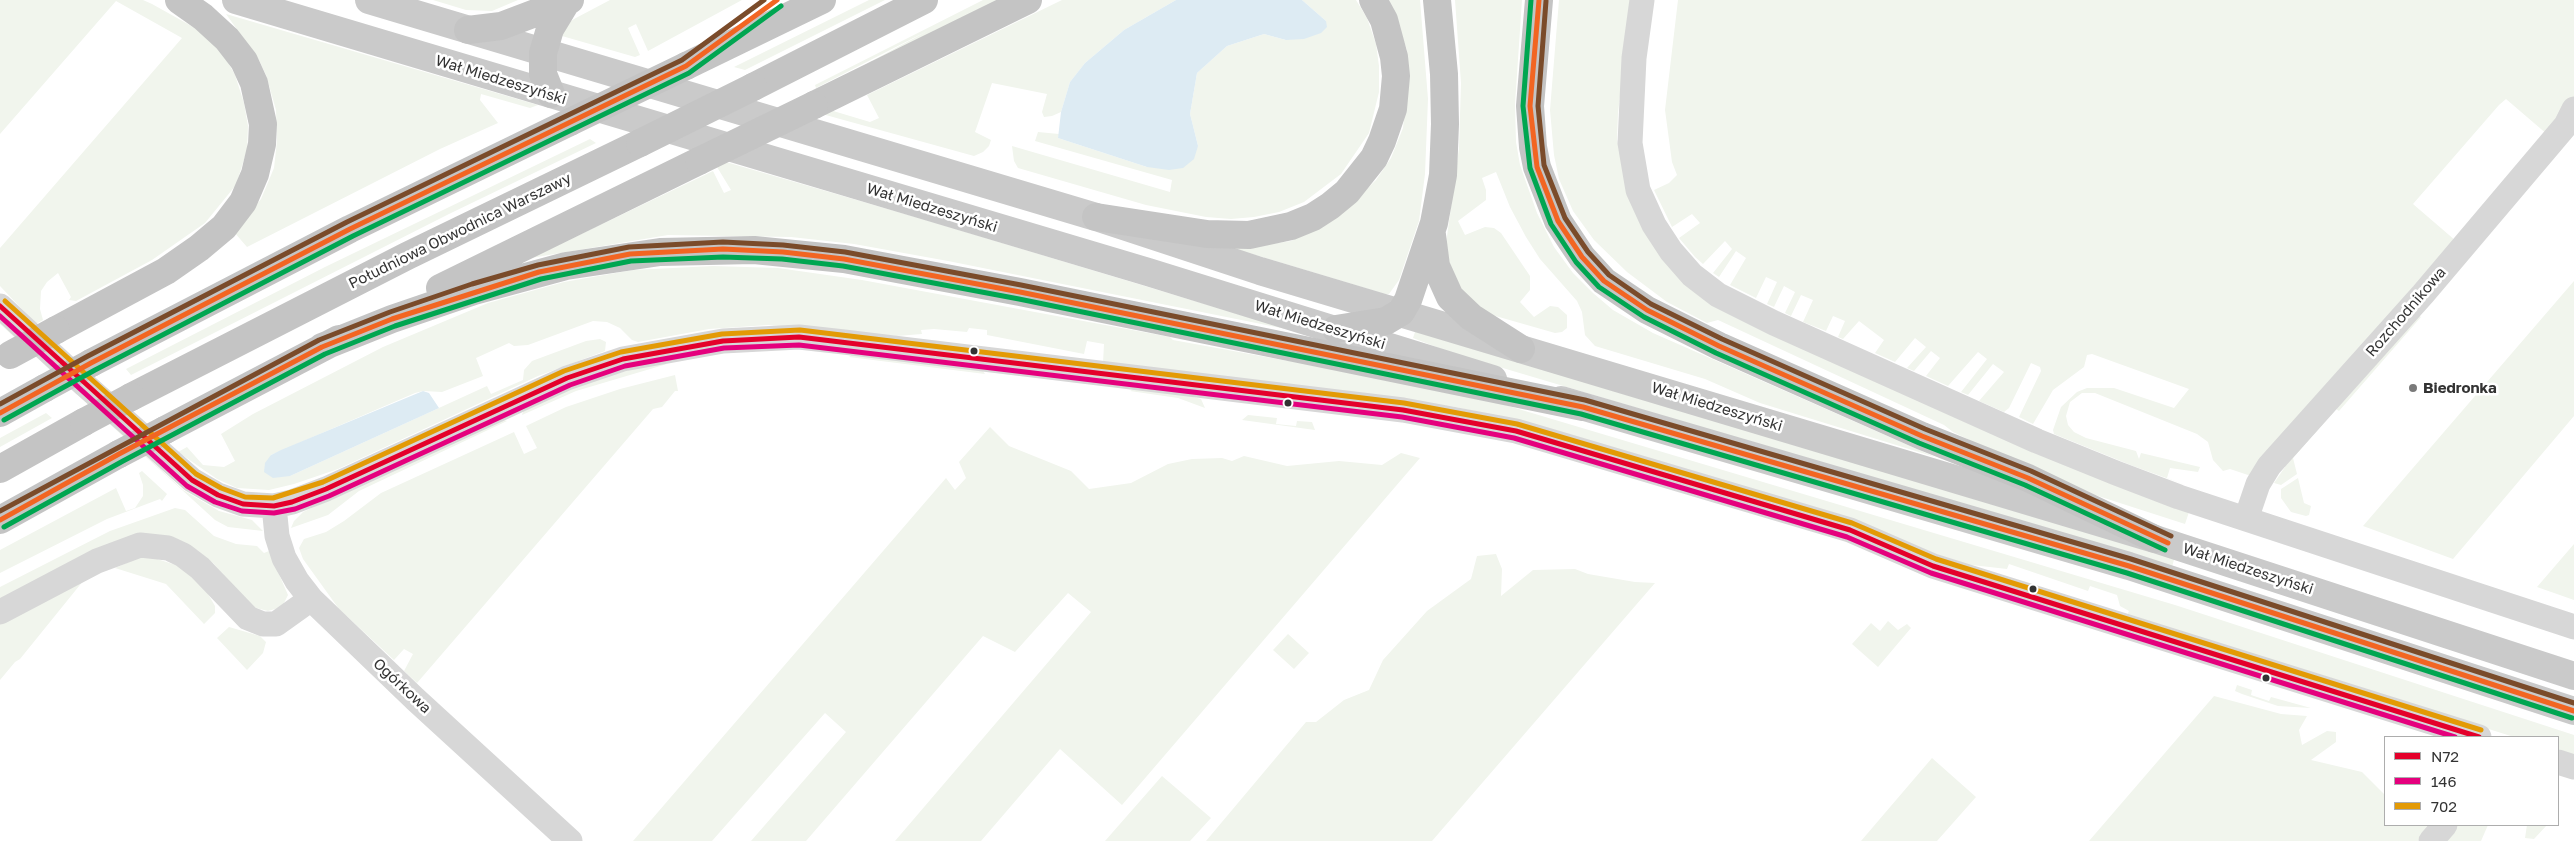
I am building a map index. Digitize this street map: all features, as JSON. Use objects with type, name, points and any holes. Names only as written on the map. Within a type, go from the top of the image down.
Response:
[{"type":"highway","points":[[5,358],[166,271],[199,248],[224,227],[243,202],[255,174],[262,144],[263,124],[254,83],[244,61],[227,39],[203,17],[180,0]]},
{"type":"highway","points":[[686,66],[777,0]]},
{"type":"highway","points":[[0,413],[91,363],[350,229],[822,0]]},
{"type":"highway","name":"Południowa Obwodnica Warszawy","points":[[0,469],[131,397],[407,256],[640,143],[924,0]]},
{"type":"highway","points":[[0,520],[119,454],[322,347],[1028,0]]},
{"type":"highway","points":[[1096,217],[1207,234],[1249,235],[1291,226],[1313,217],[1330,206],[1346,192],[1374,158],[1393,109],[1396,76],[1394,57],[1384,20],[1373,0]]},
{"type":"highway","points":[[1336,329],[1386,321],[1401,312],[1408,300],[1432,229],[1442,175],[1446,124],[1444,74],[1437,0]]},
{"type":"highway","points":[[1539,0],[1530,106],[1533,148],[1537,167],[1558,222],[1582,257],[1604,280],[1647,310],[1719,346],[1922,436],[2028,478],[2154,538]]},
{"type":"highway","points":[[551,94],[543,74],[542,53],[550,29],[568,1]]},
{"type":"highway","points":[[468,30],[502,26],[568,1]]},
{"type":"highway","points":[[1432,229],[1436,266],[1450,297],[1470,317],[1521,349]]},
{"type":"highway","points":[[322,347],[392,319],[466,294],[566,266],[660,252],[754,250],[844,259],[1020,292],[1583,407]]},
{"type":"main road","name":"Wał Miedzeszyński","points":[[236,0],[1336,329],[1583,407],[2129,566],[2574,711]]},
{"type":"main road","name":"Wał Miedzeszyński","points":[[369,0],[1096,217],[1260,271],[2154,538],[2574,676]]},
{"type":"street","points":[[1642,0],[1631,106],[1630,143],[1638,190],[1654,225],[1670,251],[1692,275],[1718,295],[2038,441],[2179,497],[2574,627]]},
{"type":"street","name":"Rozchodnikowa","points":[[2246,519],[2258,484],[2269,466],[2436,279],[2566,125],[2574,109]]},
{"type":"street","points":[[0,306],[192,480],[206,490],[232,501],[274,506],[292,502],[326,489],[567,378],[623,359],[723,341],[799,337],[1402,410],[1516,431],[1850,530],[1933,566],[2476,736]]},
{"type":"street","name":"Ogórkowa","points":[[274,506],[277,536],[284,558],[297,582],[311,599],[415,699],[570,841]]},
{"type":"street","points":[[0,612],[97,561],[140,545],[168,548],[183,556],[200,568],[248,618],[263,624],[276,624],[311,599]]},
{"type":"street","points":[[2559,762],[2574,767]]},
{"type":"street","points":[[2431,841],[2444,826]]},
{"type":"shaded area","points":[[0,0],[143,0],[152,4],[204,33],[225,57],[235,75],[244,103],[248,126],[247,150],[236,185],[205,223],[152,260],[76,301],[69,300],[71,297],[58,273],[47,282],[41,291],[40,309],[43,320],[36,324],[0,286],[0,248],[182,38],[116,1],[0,134]]},
{"type":"shaded area","points":[[433,0],[518,0],[492,11],[466,10]]},
{"type":"shaded area","points":[[610,0],[742,0],[648,51],[636,24],[628,28],[640,55],[635,57],[562,36],[561,32],[574,19]]},
{"type":"shaded area","points":[[869,0],[885,0],[745,70],[734,67]]},
{"type":"shaded area","points":[[983,0],[999,0],[859,68],[931,29],[816,88],[815,85]]},
{"type":"shaded area","points":[[1062,0],[1176,0],[1124,30],[1085,63],[1070,82],[1061,112],[1044,117],[1042,112],[1047,94],[992,83],[975,132],[991,140],[989,146],[983,152],[974,156],[822,114],[830,110],[870,122],[879,118],[867,95]]},
{"type":"shaded area","points":[[1176,0],[1302,0],[1326,21],[1327,27],[1321,33],[1304,39],[1286,40],[1264,34],[1227,46],[1197,73],[1190,114],[1198,146],[1194,159],[1183,168],[1169,170],[1147,167],[1058,138],[1061,112],[1070,82],[1085,63],[1124,30]]},
{"type":"shaded area","points":[[1302,0],[1356,0],[1367,18],[1376,44],[1379,66],[1379,92],[1369,133],[1341,174],[1304,202],[1279,212],[1254,217],[1231,219],[1206,217],[1146,205],[1018,168],[1014,161],[1012,146],[1170,192],[1172,180],[1035,141],[1038,132],[1059,134],[1058,138],[1147,167],[1198,146],[1190,114],[1197,73],[1227,46],[1264,34],[1286,40],[1326,21]]},
{"type":"shaded area","points":[[1389,0],[1420,0],[1428,99],[1425,174],[1419,221],[1399,280],[1389,294],[1385,294],[1229,247],[1257,246],[1291,241],[1340,215],[1376,180],[1391,158],[1403,128],[1408,85],[1407,50]]},
{"type":"shaded area","points":[[1455,0],[1522,0],[1515,104],[1516,142],[1520,165],[1537,213],[1554,247],[1573,273],[1593,293],[1613,310],[1653,333],[1935,457],[1760,403],[1705,379],[1595,346],[1585,335],[1582,312],[1577,301],[1540,259],[1526,237],[1510,207],[1496,172],[1482,178],[1486,190],[1486,200],[1458,221],[1465,235],[1485,227],[1494,228],[1501,233],[1530,276],[1530,290],[1520,302],[1534,317],[1550,306],[1558,307],[1567,315],[1567,328],[1562,332],[1555,333],[1492,315],[1480,309],[1453,278],[1445,251],[1459,148],[1461,83]]},
{"type":"shaded area","points":[[1559,0],[1631,0],[1618,113],[1617,139],[1627,191],[1660,255],[2190,509],[2185,524],[2095,495],[2006,458],[1953,432],[1944,425],[1718,320],[1707,323],[1667,302],[1627,272],[1594,240],[1573,211],[1559,179],[1554,155],[1550,110]]},
{"type":"shaded area","points":[[1678,0],[2574,0],[2574,104],[2548,135],[2506,99],[2413,204],[2456,241],[2251,476],[2230,469],[2223,471],[2213,460],[2208,442],[2197,434],[2095,393],[2082,393],[2070,402],[2066,416],[2068,425],[2074,432],[2086,438],[2136,451],[2139,459],[2141,453],[2200,467],[2198,472],[2170,468],[2167,478],[2194,488],[2133,466],[2054,434],[2053,430],[2061,407],[2077,392],[2087,388],[2114,388],[2174,408],[2189,389],[2092,354],[2087,355],[2084,367],[2053,390],[2033,424],[2019,417],[2041,371],[2040,367],[2031,363],[2009,408],[2004,412],[1979,401],[2004,372],[1993,364],[1968,395],[1961,392],[1987,359],[1978,352],[1948,386],[1926,376],[1940,358],[1931,351],[1914,371],[1907,368],[1926,347],[1915,338],[1895,362],[1875,353],[1884,340],[1859,321],[1843,339],[1838,337],[1845,321],[1833,316],[1826,331],[1803,322],[1813,300],[1801,295],[1791,316],[1785,313],[1795,292],[1784,286],[1774,307],[1767,304],[1777,282],[1766,277],[1756,298],[1730,285],[1746,258],[1736,251],[1719,277],[1713,273],[1732,249],[1725,241],[1703,264],[1695,257],[1679,238],[1700,223],[1692,214],[1672,227],[1654,190],[1669,183],[1677,175],[1672,162],[1665,110]]},
{"type":"shaded area","points":[[226,14],[538,105],[530,108],[481,94],[480,100],[498,123],[440,149],[247,247],[234,232],[261,199],[274,168],[277,141],[276,110],[266,75],[259,60]]},
{"type":"shaded area","points":[[590,139],[596,143],[449,214],[131,375],[126,369],[325,267]]},
{"type":"shaded area","points":[[726,162],[1291,330],[948,261],[854,244],[791,237],[668,235],[531,258],[713,171],[724,193],[731,190],[717,167]]},
{"type":"shaded area","points":[[713,266],[778,268],[862,280],[1170,337],[1173,340],[1288,361],[1289,359],[1485,399],[2175,605],[2574,735],[2574,756],[2559,751],[2559,736],[2511,736],[2127,615],[2129,611],[2120,606],[2117,595],[2090,586],[2088,591],[2009,564],[2007,569],[1963,564],[1519,420],[1455,407],[1103,363],[1104,344],[1087,341],[1084,354],[987,335],[987,330],[969,328],[967,332],[934,329],[921,330],[922,334],[897,336],[768,325],[709,329],[638,342],[632,340],[620,328],[607,322],[593,321],[528,345],[514,346],[509,343],[476,358],[483,376],[442,392],[423,391],[415,393],[271,455],[290,476],[487,386],[491,394],[523,380],[524,370],[532,361],[586,341],[600,339],[606,342],[605,351],[538,376],[338,469],[294,484],[269,490],[237,488],[217,479],[178,452],[187,447],[203,465],[224,467],[235,461],[221,434],[253,414],[383,347],[488,303],[564,282],[633,270]]},
{"type":"shaded area","points":[[2574,281],[2574,416],[2453,559],[2363,526]]},
{"type":"shaded area","points":[[2417,314],[2421,317],[2339,411],[2336,409],[2293,458],[2297,474],[2281,485],[2274,483],[2285,467],[2284,461]]},
{"type":"shaded area","points":[[0,321],[183,490],[219,511],[252,520],[263,531],[228,527],[215,520],[0,324]]},
{"type":"shaded area","points":[[1416,329],[2175,556],[2172,567],[1449,352],[1413,338]]},
{"type":"shaded area","points":[[855,352],[983,371],[985,374],[849,357]]},
{"type":"shaded area","points":[[660,361],[667,364],[576,391],[522,415],[524,408],[588,382]]},
{"type":"shaded area","points":[[675,375],[678,391],[675,391],[662,407],[653,409],[417,683],[404,671],[413,654],[404,649],[394,660],[339,609],[303,559],[299,548],[304,539],[326,532],[381,493],[514,432],[524,454],[537,448],[526,426],[566,407],[620,389]]},
{"type":"shaded area","points":[[1136,388],[1177,393],[1201,399],[1205,408],[1178,398],[1130,391]]},
{"type":"shaded area","points":[[423,391],[429,393],[439,408],[290,476],[273,478],[264,472],[265,463],[271,455]]},
{"type":"shaded area","points":[[46,413],[52,418],[0,447],[0,438]]},
{"type":"shaded area","points":[[1248,415],[1277,418],[1276,424],[1296,426],[1297,421],[1312,422],[1315,430],[1242,420]]},
{"type":"shaded area","points":[[501,419],[507,421],[359,491],[328,515],[291,528],[294,521],[303,512]]},
{"type":"shaded area","points":[[990,427],[1009,446],[1071,471],[1089,489],[1131,483],[1168,464],[1192,459],[1222,458],[1232,461],[1244,456],[1287,466],[1339,461],[1382,465],[1401,453],[1420,458],[1122,805],[1060,749],[981,841],[895,841],[1091,612],[1068,593],[1015,652],[983,636],[806,841],[751,841],[846,732],[825,713],[712,841],[633,841],[946,478],[955,490],[966,478],[959,462]]},
{"type":"shaded area","points":[[142,471],[167,494],[162,501],[160,499],[107,519],[0,573],[0,550],[116,488],[126,511],[135,508],[143,496],[143,485],[139,473]]},
{"type":"shaded area","points":[[2298,478],[2304,503],[2311,506],[2309,515],[2306,516],[2291,512],[2281,498],[2281,489]]},
{"type":"shaded area","points":[[175,508],[185,510],[214,536],[236,544],[257,546],[264,553],[269,551],[288,595],[282,607],[268,611],[252,607],[214,564],[197,550],[179,541],[0,601],[0,587],[110,531]]},
{"type":"shaded area","points":[[2574,544],[2574,600],[2537,587]]},
{"type":"shaded area","points":[[1496,554],[1502,569],[1501,596],[1533,570],[1575,569],[1588,574],[1635,582],[1655,583],[1432,841],[1206,841],[1306,722],[1316,722],[1344,700],[1369,690],[1383,660],[1427,611],[1471,579],[1477,556]]},
{"type":"shaded area","points":[[138,558],[154,558],[182,567],[204,587],[215,606],[215,613],[204,624],[166,584],[115,568]]},
{"type":"shaded area","points":[[88,575],[20,659],[15,662],[0,680],[0,622]]},
{"type":"shaded area","points":[[1888,621],[1898,630],[1907,624],[1911,628],[1878,667],[1852,644],[1871,623],[1880,631]]},
{"type":"shaded area","points":[[229,627],[260,636],[266,642],[263,653],[247,670],[217,638]]},
{"type":"shaded area","points":[[1288,634],[1309,653],[1294,669],[1273,650]]},
{"type":"shaded area","points":[[2237,685],[2252,690],[2251,695],[2269,701],[2271,697],[2311,708],[2278,706],[2235,691]]},
{"type":"shaded area","points":[[2214,696],[2281,714],[2307,716],[2299,730],[2302,745],[2327,731],[2336,732],[2336,742],[2311,760],[2362,772],[2384,794],[2384,826],[2430,826],[2418,841],[2089,841]]},
{"type":"shaded area","points":[[1932,758],[1976,797],[1937,841],[1861,841]]},
{"type":"shaded area","points":[[1162,776],[1211,818],[1190,841],[1105,841]]},
{"type":"shaded area","points":[[2456,826],[2488,826],[2481,841],[2445,841]]},
{"type":"shaded area","points":[[2527,826],[2546,826],[2534,839],[2525,838]]},
{"type":"transit line","points":[[0,404],[88,356],[347,222],[682,60],[764,0]]},
{"type":"transit line","points":[[0,413],[91,363],[350,229],[686,66],[777,0]]},
{"type":"transit line","points":[[1531,0],[1523,106],[1530,168],[1551,224],[1576,262],[1599,287],[1644,317],[1716,353],[1919,443],[2025,485],[2165,550]]},
{"type":"transit line","points":[[1539,0],[1530,106],[1537,167],[1558,221],[1582,257],[1604,281],[1647,310],[1719,346],[1922,436],[2028,478],[2168,543]]},
{"type":"transit line","points":[[1546,1],[1538,106],[1544,165],[1565,218],[1588,252],[1609,275],[1651,304],[1722,339],[1925,429],[2031,471],[2171,536]]},
{"type":"transit line","points":[[4,420],[95,370],[353,236],[689,73],[781,6]]},
{"type":"transit line","points":[[0,511],[319,340],[390,312],[472,284],[538,265],[629,247],[723,242],[783,245],[845,252],[1021,285],[1585,400],[2131,559],[2574,703]]},
{"type":"transit line","points":[[0,520],[119,454],[322,347],[392,319],[539,272],[630,254],[723,249],[783,252],[844,259],[1020,292],[1583,407],[2129,566],[2574,711]]},
{"type":"transit line","points":[[4,527],[123,461],[325,354],[395,326],[541,279],[631,261],[723,257],[782,259],[843,266],[1019,299],[1581,414],[2127,573],[2572,718]]},
{"type":"transit line","name":"702","points":[[5,301],[196,474],[221,488],[245,497],[273,498],[323,482],[564,371],[621,352],[722,334],[800,330],[1404,403],[1517,424],[1852,523],[1936,559],[2481,730]]},
{"type":"transit line","name":"N72","points":[[0,306],[192,480],[218,495],[243,504],[274,506],[292,502],[326,489],[567,378],[623,359],[723,341],[799,337],[1403,410],[1516,431],[1850,530],[1933,566],[2476,736]]},
{"type":"transit line","name":"146","points":[[0,316],[187,486],[215,502],[242,511],[274,513],[295,509],[329,496],[570,385],[625,366],[724,348],[799,345],[1402,417],[1514,438],[1847,537],[1931,573],[2452,736]]},
{"type":"place","name":"Biedronka","points":[[2413,388]]}]
